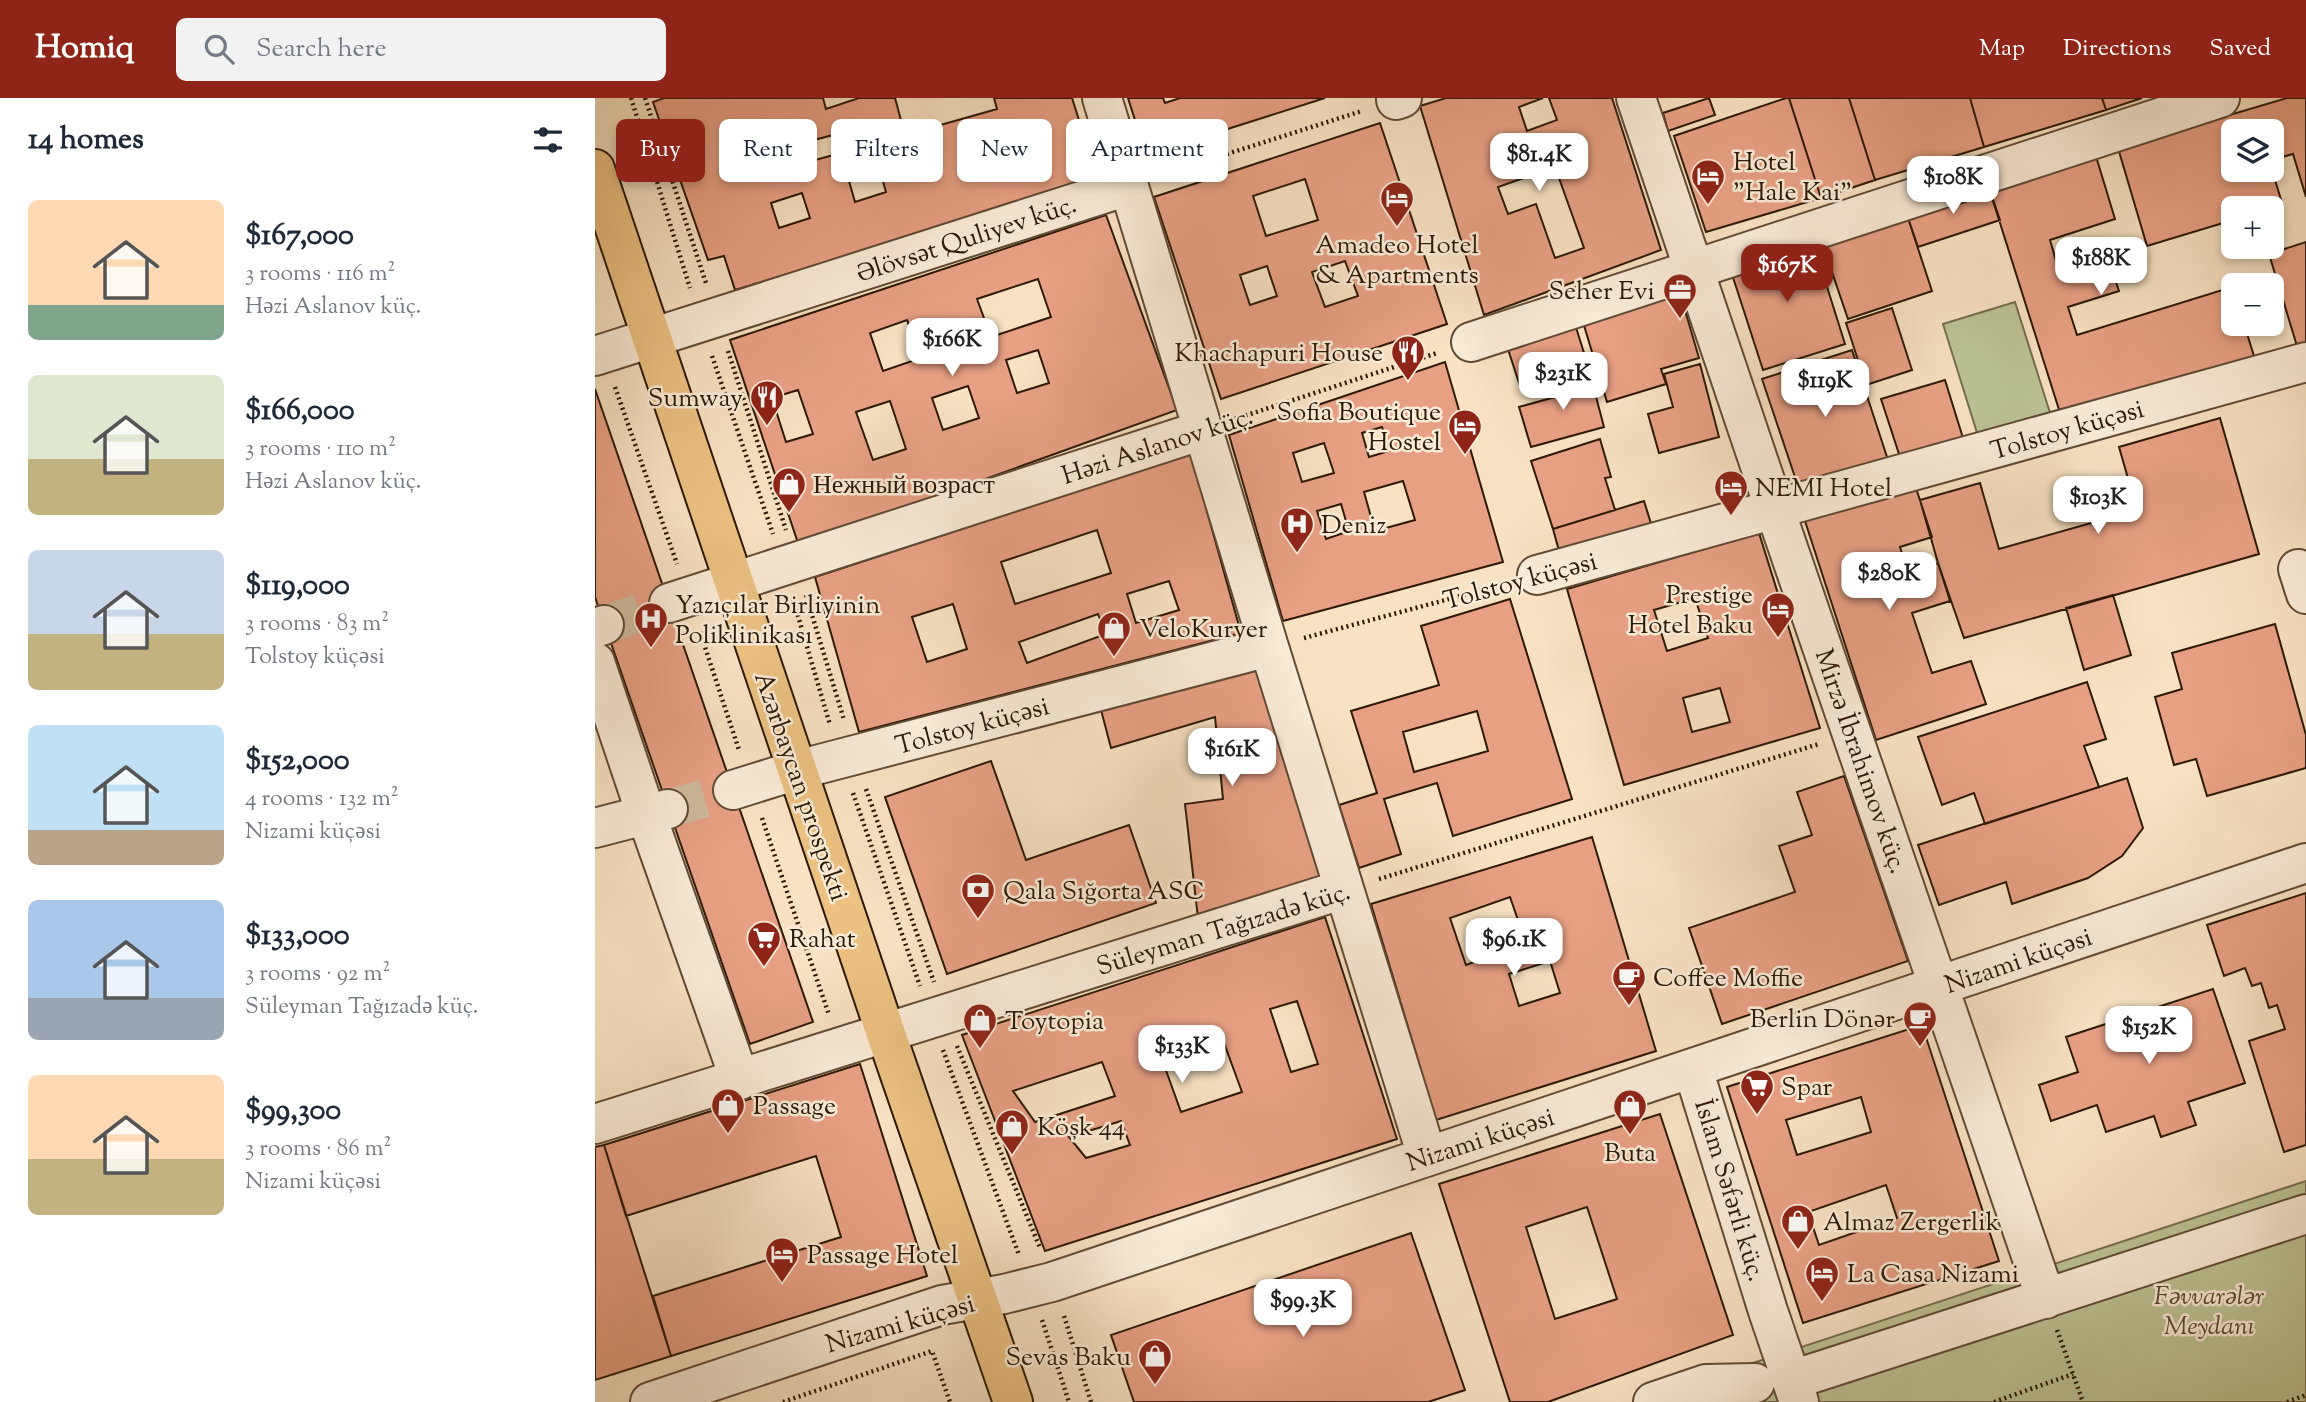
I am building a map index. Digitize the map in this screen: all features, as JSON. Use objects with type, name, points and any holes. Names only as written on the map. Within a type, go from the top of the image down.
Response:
[{"type":"main road","name":"Azərbaycan prospekti","points":[[595,169],[733,583],[1013,1402]]},
{"type":"street","points":[[1102,98],[1203,430],[1282,643],[1358,885],[1427,1156]]},
{"type":"street","name":"Mirzə İbrahimov küç.","points":[[1636,98],[2046,1299]]},
{"type":"street","points":[[1471,342],[2220,98]]},
{"type":"street","name":"Əlövsət Quliyev küç.","points":[[599,355],[1128,186]]},
{"type":"street","name":"Tolstoy küçəsi","points":[[1524,579],[2306,362]]},
{"type":"street","name":"Həzi Aslanov küç.","points":[[679,600],[1203,430]]},
{"type":"street","name":"Tolstoy küçəsi","points":[[742,788],[797,770],[1282,643]]},
{"type":"street","points":[[595,662],[657,811],[740,1080]]},
{"type":"street","points":[[595,828],[657,811]]},
{"type":"street","name":"Nizami küçəsi","points":[[650,1402],[941,1306],[1052,1282],[2306,863]]},
{"type":"street","name":"Süleyman Tağızadə küç.","points":[[595,1125],[1358,885]]},
{"type":"street","name":"İslam Səfərli küç.","points":[[1693,1069],[1768,1311],[1796,1391]]},
{"type":"street","points":[[1796,1391],[2046,1299],[2306,1214]]},
{"type":"street","points":[[1653,1402],[1706,1384],[1755,1383]]},
{"type":"path","points":[[631,98],[700,323],[784,566],[832,732]]},
{"type":"path","points":[[1128,186],[1399,99]]},
{"type":"path","name":"Həzi Aslanov küç.","points":[[1203,430],[1471,342]]},
{"type":"path","points":[[599,355],[742,788],[841,1048]]},
{"type":"path","name":"Tolstoy küçəsi","points":[[1282,643],[1524,579]]},
{"type":"path","points":[[1358,885],[1853,734]]},
{"type":"path","points":[[946,1015],[1042,1252]]},
{"type":"path","points":[[2046,1299],[2083,1402]]},
{"type":"path","points":[[1063,1312],[1091,1402]]},
{"type":"path","points":[[1040,1314],[1069,1402]]},
{"type":"path","points":[[783,1402],[932,1351],[950,1402]]},
{"type":"path","points":[[1993,1402],[2073,1374]]},
{"type":"path","points":[[2287,1402],[2306,1395]]},
{"type":"green space","points":[[2015,302],[2051,416],[1978,436],[1943,324]]},
{"type":"green space","name":"Fəvvarələr Meydanı","points":[[2306,1181],[2306,1402],[1761,1402],[1750,1364]]},
{"type":"building","points":[[664,98],[823,98],[826,109],[859,98],[895,98],[901,119],[831,119],[831,136],[817,139],[817,119],[719,119],[719,182],[817,182],[817,159],[831,156],[831,182],[849,182],[855,202],[886,192],[883,182],[943,182],[943,124],[957,120],[957,182],[1052,182],[1052,119],[962,119],[997,109],[994,98],[1072,98],[1079,119],[1066,119],[1066,182],[1091,182],[735,290],[724,256],[708,260],[681,182],[705,182],[705,119],[659,119],[653,102]],"holes":[[[802,193],[810,218],[779,228],[771,203]]]},
{"type":"building","points":[[1128,98],[1163,98],[1165,103],[1180,98],[1325,98],[1228,129],[1228,119],[1135,119]]},
{"type":"building","points":[[1446,98],[1543,98],[1519,107],[1527,131],[1557,120],[1549,98],[1612,98],[1661,250],[1484,315],[1420,106]],"holes":[[[1555,167],[1584,248],[1555,258],[1536,204],[1508,214],[1498,187]]]},
{"type":"building","points":[[1709,98],[1715,115],[1668,131],[1663,113]]},
{"type":"building","points":[[1789,98],[1821,198],[1706,232],[1674,136]]},
{"type":"building","points":[[1789,98],[1849,98],[1875,180],[1821,198]]},
{"type":"building","points":[[1849,98],[1970,98],[1984,147],[1875,180]]},
{"type":"building","points":[[1970,98],[2102,98],[2106,110],[1984,147]]},
{"type":"building","points":[[2102,98],[2142,98],[2106,110]]},
{"type":"building","points":[[2287,98],[2306,98],[2306,197],[2293,154],[2284,156],[2284,119],[2221,119],[2221,182],[2276,182],[2280,196],[2221,196],[2221,224],[2147,246],[2118,148]]},
{"type":"building","points":[[1380,123],[1447,324],[1221,399],[1154,197],[1200,182],[1228,182],[1228,173]],"holes":[[[1305,179],[1318,220],[1266,236],[1253,196]],[[1345,261],[1358,296],[1325,307],[1312,272]],[[1267,266],[1277,296],[1250,305],[1240,275]]]},
{"type":"building","points":[[2095,153],[2115,219],[2050,240],[2057,264],[2105,250],[2119,291],[2068,307],[2077,335],[2221,290],[2221,336],[2248,336],[2254,356],[2061,416],[1988,185]]},
{"type":"building","points":[[1988,185],[2000,220],[1918,247],[1906,212]]},
{"type":"building","points":[[1906,212],[1932,291],[1848,319],[1821,240]]},
{"type":"building","points":[[1106,215],[1177,410],[799,546],[730,340]],"holes":[[[1038,279],[1051,317],[991,337],[977,299]],[[907,320],[921,358],[883,371],[870,333]],[[1038,350],[1049,383],[1017,393],[1006,360]],[[968,386],[979,418],[943,430],[932,398]],[[798,390],[813,434],[786,442],[772,398]],[[890,401],[906,449],[873,460],[856,412]]]},
{"type":"building","points":[[1812,239],[1845,344],[1763,370],[1729,265]]},
{"type":"building","points":[[2306,242],[2306,343],[2297,346],[2284,303],[2284,273],[2275,273],[2271,259],[2284,259],[2284,249]]},
{"type":"building","points":[[1677,283],[1699,358],[1661,369],[1666,384],[1607,402],[1580,312]]},
{"type":"building","points":[[1892,308],[1912,370],[1866,385],[1846,323]]},
{"type":"building","points":[[1573,318],[1585,356],[1543,369],[1545,378],[1520,386],[1505,340]]},
{"type":"building","points":[[1852,350],[1888,460],[1799,489],[1762,379]]},
{"type":"building","points":[[1445,362],[1503,562],[1283,621],[1229,435]],"holes":[[[1382,427],[1389,451],[1369,457],[1362,433]],[[1324,443],[1334,473],[1302,482],[1293,453]],[[1403,481],[1415,520],[1375,531],[1364,492]],[[1341,504],[1349,531],[1326,539],[1317,511]]]},
{"type":"building","points":[[1700,364],[1719,437],[1659,453],[1648,414],[1673,407],[1664,374]]},
{"type":"building","points":[[1590,374],[1604,427],[1531,447],[1519,407],[1555,397],[1552,384]]},
{"type":"building","points":[[1945,380],[1963,438],[1900,457],[1881,399]]},
{"type":"building","points":[[595,389],[813,1022],[750,1044],[595,597]]},
{"type":"building","points":[[2220,418],[2259,554],[1964,638],[1920,500],[1980,483],[1999,549],[2137,510],[2119,447]]},
{"type":"building","points":[[1600,439],[1611,477],[1605,478],[1615,510],[1553,529],[1531,461]]},
{"type":"building","points":[[1191,454],[1241,633],[859,732],[815,577]],"holes":[[[1097,530],[1111,573],[1015,604],[1001,562]],[[1169,581],[1179,610],[1136,623],[1127,594]],[[953,604],[967,649],[927,662],[912,617]],[[1098,614],[1106,634],[1027,663],[1019,642]]]},
{"type":"building","points":[[1915,485],[1932,537],[1900,547],[1908,573],[1938,563],[1950,601],[1912,613],[1932,673],[1971,661],[1986,704],[1876,740],[1805,521]]},
{"type":"building","points":[[1644,501],[1653,530],[1561,558],[1553,529]]},
{"type":"building","points":[[1759,533],[1820,728],[1624,785],[1567,589]],"holes":[[[1695,598],[1708,638],[1667,651],[1654,610]],[[1720,688],[1730,722],[1692,732],[1683,698]]]},
{"type":"building","points":[[2113,595],[2131,655],[2084,670],[2066,608]]},
{"type":"building","points":[[1510,599],[1572,799],[1453,836],[1437,783],[1384,799],[1401,854],[1359,868],[1339,805],[1377,793],[1351,711],[1439,685],[1421,626]],"holes":[[[1477,711],[1488,751],[1414,772],[1403,732]]]},
{"type":"building","points":[[2275,624],[2306,735],[2306,768],[2207,796],[2196,759],[2174,765],[2155,697],[2182,689],[2172,653]]},
{"type":"building","points":[[1260,664],[1321,880],[1198,918],[1185,804],[1223,799],[1215,717],[1111,748],[1100,706]]},
{"type":"building","points":[[2087,682],[2106,739],[2084,746],[2099,787],[1985,824],[1974,793],[1942,805],[1918,737]]},
{"type":"building","points":[[991,761],[1026,860],[1129,825],[1156,903],[947,974],[885,797]]},
{"type":"building","points":[[1844,776],[1908,961],[1722,1024],[1689,928],[1795,892],[1779,846],[1812,835],[1797,792]]},
{"type":"building","points":[[2127,778],[2143,828],[2122,856],[2088,878],[2012,904],[2006,882],[1939,905],[1918,845]]},
{"type":"building","points":[[1592,837],[1656,1051],[1436,1120],[1371,904]],"holes":[[[1510,897],[1519,923],[1489,934],[1496,954],[1466,965],[1450,918]],[[1550,961],[1560,993],[1519,1006],[1509,974]]]},
{"type":"building","points":[[2306,893],[2306,1145],[2284,1152],[2249,1041],[2285,1029],[2277,1005],[2269,1008],[2261,983],[2252,986],[2245,968],[2224,976],[2207,925]]},
{"type":"building","points":[[1325,917],[1397,1139],[1045,1251],[962,1035]],"holes":[[[1297,1001],[1318,1064],[1291,1072],[1270,1009]],[[1224,1043],[1242,1092],[1181,1112],[1163,1062]],[[1102,1062],[1115,1096],[1035,1122],[1013,1091]],[[1121,1121],[1130,1145],[1086,1158],[1069,1137]]]},
{"type":"building","points":[[2213,989],[2245,1083],[2188,1102],[2196,1125],[2161,1137],[2154,1116],[2106,1132],[2097,1105],[2051,1121],[2039,1085],[2078,1072],[2066,1037]]},
{"type":"building","points":[[1922,1025],[1999,1261],[1803,1323],[1727,1087]],"holes":[[[1861,1097],[1871,1132],[1797,1155],[1786,1120]],[[1886,1185],[1897,1218],[1819,1245],[1808,1212]]]},
{"type":"building","points":[[860,1064],[927,1276],[671,1356],[653,1296],[841,1237],[816,1156],[626,1216],[604,1145]]},
{"type":"building","points":[[1660,1114],[1733,1335],[1548,1402],[1510,1402],[1439,1184]],"holes":[[[1587,1207],[1617,1299],[1555,1319],[1526,1227]]]},
{"type":"building","points":[[604,1145],[671,1356],[595,1380],[595,1147]]},
{"type":"building","points":[[1411,1233],[1465,1390],[1428,1402],[1134,1402],[1111,1335]]},
{"type":"tunnel","points":[[604,625],[669,603]]},
{"type":"tunnel","points":[[668,809],[733,790]]},
{"type":"place","name":"Hotel \"Hale Kai\"","points":[[1708,206]]},
{"type":"place","name":"Amadeo Hotel & Apartments","points":[[1397,228]]},
{"type":"place","name":"Seher Evi","points":[[1680,320]]},
{"type":"place","name":"Khachapuri House","points":[[1408,382]]},
{"type":"place","name":"Sumway","points":[[767,427]]},
{"type":"place","name":"Sofia Boutique Hostel","points":[[1465,456]]},
{"type":"place","name":"Нежный возраст","points":[[789,514]]},
{"type":"place","name":"NEMI Hotel","points":[[1731,517]]},
{"type":"place","name":"Deniz","points":[[1297,554]]},
{"type":"place","name":"Prestige Hotel Baku","points":[[1778,639]]},
{"type":"place","name":"Yazıçılar Birliyinin Poliklinikası","points":[[651,649]]},
{"type":"place","name":"VeloKuryer","points":[[1114,658]]},
{"type":"place","name":"Qala Sığorta ASC","points":[[978,920]]},
{"type":"place","name":"Rahat","points":[[764,968]]},
{"type":"place","name":"Coffee Moffie","points":[[1629,1007]]},
{"type":"place","name":"Berlin Dönər","points":[[1920,1048]]},
{"type":"place","name":"Toytopia","points":[[980,1050]]},
{"type":"place","name":"Spar","points":[[1757,1116]]},
{"type":"place","name":"Passage","points":[[728,1135]]},
{"type":"place","name":"Buta","points":[[1630,1136]]},
{"type":"place","name":"Köşk 44","points":[[1012,1156]]},
{"type":"place","name":"Almaz Zergerlik","points":[[1798,1251]]},
{"type":"place","name":"Passage Hotel","points":[[782,1284]]},
{"type":"place","name":"La Casa Nizami","points":[[1822,1303]]},
{"type":"place","name":"Sevas Baku","points":[[1155,1386]]}]
